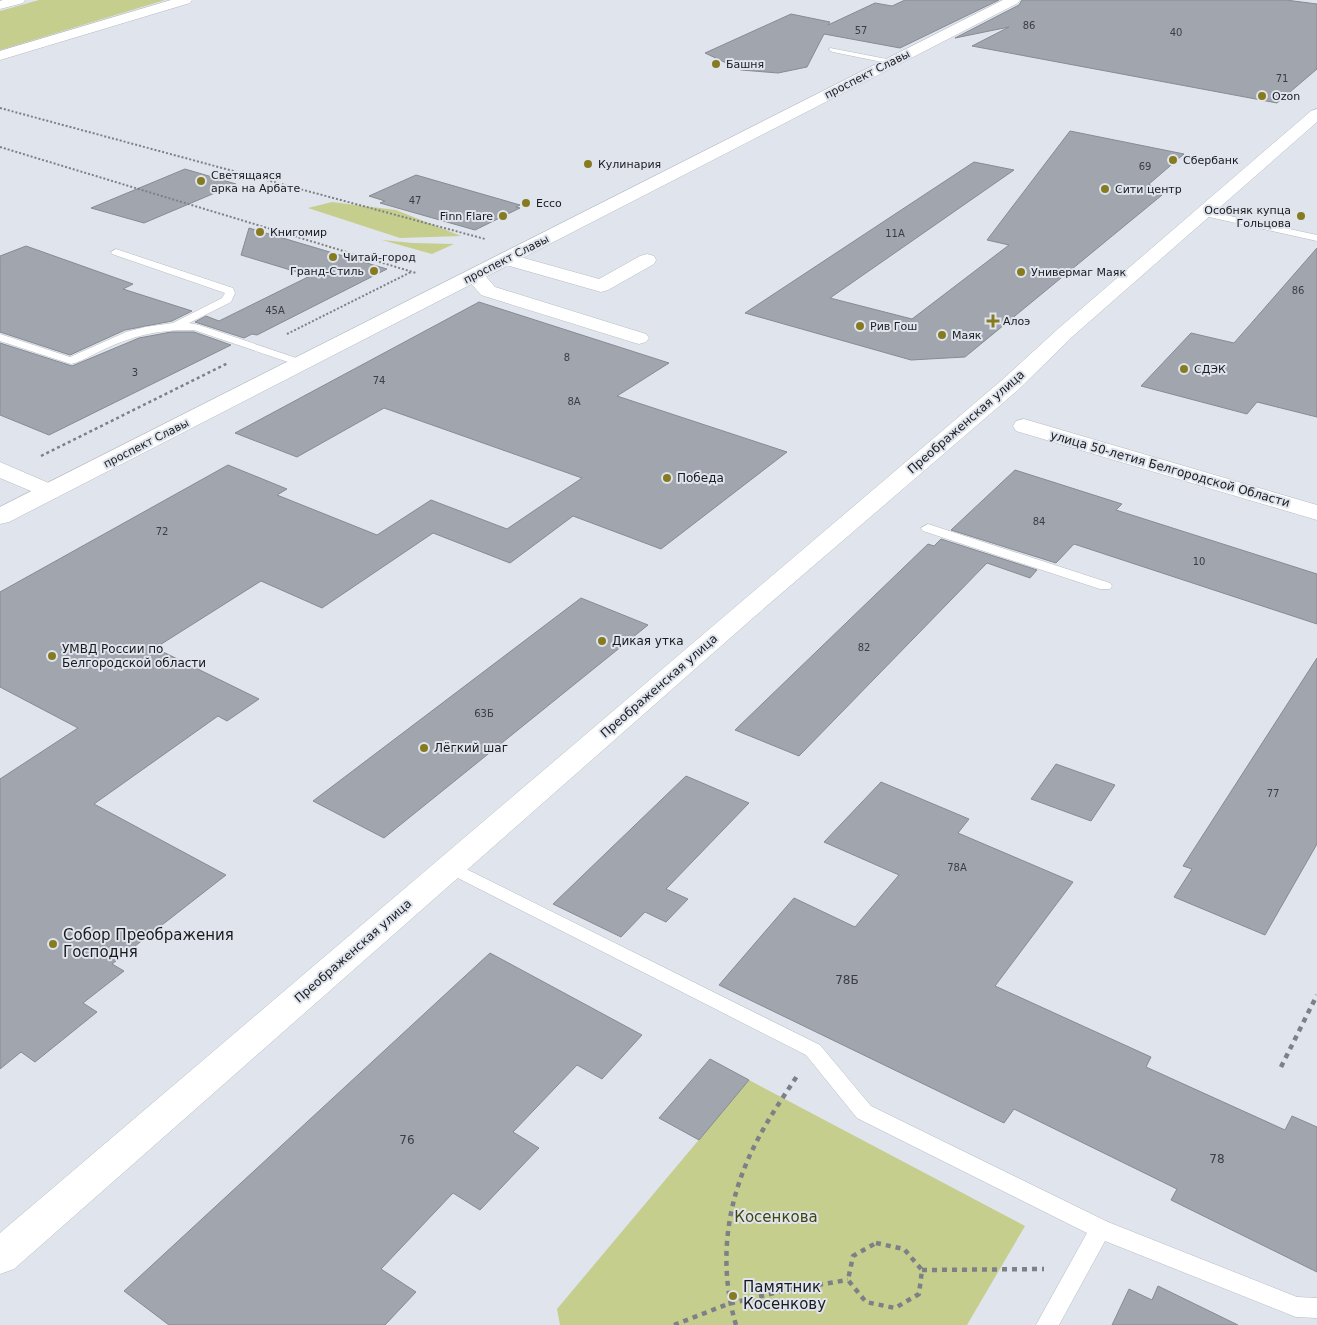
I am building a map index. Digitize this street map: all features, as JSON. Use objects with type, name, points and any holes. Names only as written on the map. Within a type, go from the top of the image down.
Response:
[{"type":"main road","points":[[0,5],[18,0]]},
{"type":"main road","points":[[0,56],[185,0]]},
{"type":"main road","name":"проспект Славы","points":[[0,517],[1013,0]]},
{"type":"main road","name":"Преображенская улица","points":[[0,1257],[745,611],[1010,385],[1066,332],[1317,114]]},
{"type":"main road","points":[[506,259],[601,286],[647,260]]},
{"type":"main road","points":[[464,280],[483,283],[488,291],[639,338]]},
{"type":"main road","name":"улица 50-летия Белгородской Области","points":[[1024,426],[1317,512]]},
{"type":"main road","points":[[4,471],[50,492]]},
{"type":"lane","points":[[833,50],[892,62]]},
{"type":"lane","points":[[1203,213],[1317,238]]},
{"type":"lane","points":[[116,252],[229,290],[230,296],[224,302],[177,325]]},
{"type":"lane","points":[[0,336],[71,361],[130,334],[152,327],[177,325],[195,327],[301,363]]},
{"type":"lane","points":[[928,528],[1106,586]]},
{"type":"lane","points":[[450,868],[813,1050],[864,1112],[1100,1229],[1296,1307],[1317,1308]]},
{"type":"lane","points":[[1046,1325],[1100,1229]]},
{"type":"path","points":[[0,108],[525,249]]},
{"type":"path","points":[[0,147],[411,272],[464,280]]},
{"type":"path","points":[[4,471],[411,272]]},
{"type":"path","points":[[1280,1067],[1317,995]]},
{"type":"path","points":[[736,1325],[728,1304],[725,1283],[726,1247],[733,1199],[754,1147],[813,1050]]},
{"type":"path","points":[[876,1243],[904,1248],[922,1270],[919,1294],[895,1308],[866,1302],[848,1280],[852,1256],[876,1243]]},
{"type":"path","points":[[922,1270],[1078,1268]]},
{"type":"path","points":[[674,1325],[728,1304],[791,1289],[848,1280]]},
{"type":"green space","points":[[39,0],[165,0],[0,50],[0,11]]},
{"type":"green space","points":[[332,202],[396,210],[461,236],[400,238],[308,208]]},
{"type":"green space","points":[[382,240],[413,243],[454,244],[432,254]]},
{"type":"green space","name":"Косенкова","points":[[749,1080],[1025,1226],[967,1325],[560,1325],[557,1309]]},
{"type":"building","points":[[905,0],[999,0],[900,48],[824,34],[807,67],[778,73],[741,70],[705,53],[791,14],[830,22],[828,25],[875,3],[892,6]]},
{"type":"building","points":[[1022,0],[1286,0],[1317,4],[1317,69],[1277,103],[972,46],[1009,27],[955,38],[1019,5]]},
{"type":"building","points":[[1070,131],[1184,154],[1149,184],[1162,195],[965,357],[911,360],[745,313],[974,162],[1014,170],[830,298],[912,319],[1009,245],[987,240]]},
{"type":"building","points":[[185,169],[236,184],[144,223],[91,208]]},
{"type":"building","points":[[416,175],[520,205],[516,207],[520,208],[475,230],[380,203],[385,201],[369,196]]},
{"type":"building","points":[[249,228],[387,269],[257,335],[252,334],[244,338],[195,322],[206,316],[219,321],[310,276],[241,255]]},
{"type":"building","points":[[26,246],[133,284],[123,289],[192,311],[172,321],[125,330],[70,355],[0,332],[0,256]]},
{"type":"building","points":[[1317,248],[1317,417],[1257,402],[1247,414],[1141,386],[1191,333],[1234,343]]},
{"type":"building","points":[[479,302],[669,363],[617,396],[787,452],[661,549],[573,516],[510,563],[433,533],[322,608],[261,581],[155,648],[259,699],[227,721],[218,716],[94,804],[226,875],[112,964],[124,971],[83,1003],[97,1012],[35,1062],[21,1052],[0,1069],[0,779],[78,728],[0,687],[0,592],[228,465],[287,489],[277,495],[377,535],[431,500],[507,529],[582,478],[384,408],[297,457],[235,433]]},
{"type":"building","points":[[171,332],[194,332],[231,345],[49,435],[0,415],[0,343],[72,366],[139,338]]},
{"type":"building","points":[[1015,470],[1122,504],[1116,510],[1317,574],[1317,624],[1074,544],[1056,563],[951,530]]},
{"type":"building","points":[[941,539],[1037,570],[1030,578],[987,563],[799,756],[735,730],[928,544],[934,546]]},
{"type":"building","points":[[581,598],[648,625],[384,838],[313,801]]},
{"type":"building","points":[[1317,658],[1317,844],[1265,935],[1174,897],[1192,869],[1183,866]]},
{"type":"building","points":[[1056,764],[1115,785],[1091,821],[1031,799]]},
{"type":"building","points":[[686,776],[749,803],[666,889],[688,899],[666,922],[645,912],[621,937],[553,904]]},
{"type":"building","points":[[881,782],[969,819],[958,833],[1073,882],[995,986],[1151,1057],[1146,1067],[1285,1130],[1292,1116],[1317,1127],[1317,1272],[1171,1200],[1177,1189],[1014,1109],[1004,1123],[719,985],[794,898],[855,927],[899,875],[824,842]]},
{"type":"building","points":[[490,953],[642,1035],[602,1079],[577,1065],[513,1132],[539,1148],[480,1210],[453,1193],[381,1269],[416,1292],[385,1325],[169,1325],[124,1291]]},
{"type":"building","points":[[710,1059],[749,1080],[699,1140],[659,1118]]},
{"type":"building","points":[[1158,1286],[1238,1325],[1112,1325],[1129,1289],[1152,1300]]},
{"type":"place","name":"Башня","points":[[716,64]]},
{"type":"place","name":"Ozon","points":[[1262,96]]},
{"type":"place","name":"Сбербанк","points":[[1173,160]]},
{"type":"place","name":"Кулинария","points":[[588,164]]},
{"type":"place","name":"Светящаяся арка на Арбате","points":[[201,181]]},
{"type":"place","name":"Сити центр","points":[[1105,189]]},
{"type":"place","name":"Ecco","points":[[526,203]]},
{"type":"place","name":"Finn Flare","points":[[503,216]]},
{"type":"place","name":"Особняк купца Гольцова","points":[[1301,216]]},
{"type":"place","name":"Книгомир","points":[[260,232]]},
{"type":"place","name":"Читай-город","points":[[333,257]]},
{"type":"place","name":"Гранд-Стиль","points":[[374,271]]},
{"type":"place","name":"Универмаг Маяк","points":[[1021,272]]},
{"type":"place","name":"Алоэ","points":[[993,321]]},
{"type":"place","name":"Рив Гош","points":[[860,326]]},
{"type":"place","name":"Маяк","points":[[942,335]]},
{"type":"place","name":"СДЭК","points":[[1184,369]]},
{"type":"place","name":"Победа","points":[[667,478]]},
{"type":"place","name":"Дикая утка","points":[[602,641]]},
{"type":"place","name":"УМВД России по Белгородской области","points":[[52,656]]},
{"type":"place","name":"Лёгкий шаг","points":[[424,748]]},
{"type":"place","name":"Собор Преображения Господня","points":[[53,944]]},
{"type":"place","name":"Памятник Косенкову","points":[[733,1296]]}]
